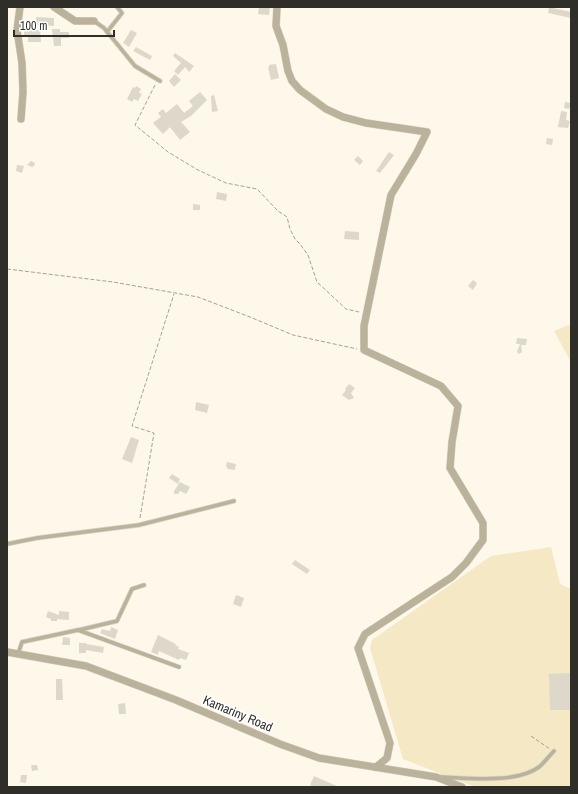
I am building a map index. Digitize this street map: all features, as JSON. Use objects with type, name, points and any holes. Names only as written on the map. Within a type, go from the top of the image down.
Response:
[{"type":"street","points":[[20,7],[17,30],[22,62],[23,92],[21,119]]},
{"type":"street","points":[[54,7],[75,20],[94,21]]},
{"type":"street","points":[[277,7],[276,26],[283,45],[288,71],[292,82],[300,90],[326,108],[343,117],[366,123],[427,132],[416,154],[391,195],[364,326],[364,350],[442,386],[458,406],[452,442],[450,468],[483,523],[483,540],[452,577],[365,634],[358,648],[390,743],[387,758],[376,767]]},
{"type":"street","name":"Kamariny Road","points":[[7,652],[86,666],[176,700],[280,744],[319,758],[436,777],[462,787]]},
{"type":"lane","points":[[107,32],[122,13],[117,7]]},
{"type":"lane","points":[[94,21],[107,32],[119,49],[135,66],[159,80]]},
{"type":"lane","points":[[7,544],[38,538],[139,525],[234,501]]},
{"type":"lane","points":[[18,654],[22,642],[117,621],[132,588],[144,585]]},
{"type":"lane","points":[[78,630],[179,667]]},
{"type":"lane","points":[[436,777],[499,779],[526,773],[539,767],[554,751]]},
{"type":"path","points":[[159,80],[135,125],[168,152],[198,170],[226,183],[257,189],[278,211],[287,217],[290,229],[295,239],[308,255],[317,282],[346,309],[366,315]]},
{"type":"path","points":[[7,269],[113,282],[198,297],[293,335],[364,350]]},
{"type":"path","points":[[139,525],[154,433],[132,426],[174,293]]},
{"type":"path","points":[[531,736],[554,751]]},
{"type":"shaded area","points":[[571,324],[571,362],[554,331]]},
{"type":"shaded area","points":[[551,547],[560,584],[571,589],[571,787],[475,787],[403,759],[370,648],[372,640],[491,556]]},
{"type":"building","points":[[259,7],[270,7],[269,15],[258,14]]},
{"type":"building","points":[[549,7],[571,12],[571,18],[548,13]]},
{"type":"building","points":[[36,17],[54,18],[54,26],[36,25]]},
{"type":"building","points":[[52,29],[60,29],[60,32],[69,32],[69,38],[61,38],[61,46],[54,46]]},
{"type":"building","points":[[40,30],[41,42],[28,42],[28,36],[24,36],[24,31]]},
{"type":"building","points":[[131,30],[137,33],[129,47],[123,43]]},
{"type":"building","points":[[136,47],[152,56],[150,60],[133,51]]},
{"type":"building","points":[[175,53],[194,66],[189,72],[185,67],[178,75],[174,71],[181,63],[173,56]]},
{"type":"building","points":[[276,64],[279,78],[271,80],[268,67],[269,65]]},
{"type":"building","points":[[175,74],[181,80],[174,87],[169,81]]},
{"type":"building","points":[[136,86],[141,89],[139,93],[142,94],[138,101],[134,99],[132,102],[127,99],[133,87],[135,88]]},
{"type":"building","points":[[200,92],[207,100],[191,116],[181,122],[190,132],[180,140],[170,127],[163,134],[153,123],[161,117],[158,113],[163,109],[166,113],[177,104],[184,113],[193,106],[189,101]]},
{"type":"building","points":[[214,95],[218,111],[212,112],[211,96]]},
{"type":"building","points":[[565,102],[571,103],[569,109],[564,108]]},
{"type":"building","points":[[561,111],[567,112],[566,120],[570,121],[568,128],[558,127]]},
{"type":"building","points":[[547,138],[553,139],[552,145],[546,144]]},
{"type":"building","points":[[389,152],[394,155],[380,173],[376,171]]},
{"type":"building","points":[[358,156],[363,161],[360,165],[354,160]]},
{"type":"building","points":[[31,161],[35,163],[32,167],[27,165]]},
{"type":"building","points":[[17,165],[24,166],[22,173],[16,171]]},
{"type":"building","points":[[217,192],[227,194],[226,201],[216,199]]},
{"type":"building","points":[[193,204],[200,205],[200,210],[193,210]]},
{"type":"building","points":[[345,231],[359,232],[359,240],[344,239]]},
{"type":"building","points":[[473,280],[477,283],[473,290],[468,286]]},
{"type":"building","points":[[517,338],[527,339],[526,345],[521,345],[522,352],[519,354],[517,352],[520,344],[516,344]]},
{"type":"building","points":[[349,384],[355,388],[351,393],[354,398],[349,400],[342,395]]},
{"type":"building","points":[[196,402],[209,405],[207,413],[195,410]]},
{"type":"building","points":[[131,437],[139,440],[132,463],[122,459]]},
{"type":"building","points":[[227,462],[236,464],[235,470],[228,469],[226,466]]},
{"type":"building","points":[[172,474],[180,479],[178,484],[169,478]]},
{"type":"building","points":[[180,482],[190,487],[186,494],[180,491],[178,494],[174,494],[174,491]]},
{"type":"building","points":[[295,560],[310,570],[307,574],[292,564]]},
{"type":"building","points":[[236,595],[244,598],[241,607],[233,604]]},
{"type":"building","points":[[48,611],[59,615],[59,611],[69,612],[69,620],[57,619],[57,621],[51,621],[51,619],[46,617]]},
{"type":"building","points":[[111,627],[118,630],[115,639],[100,633],[102,629],[110,631]]},
{"type":"building","points":[[158,635],[176,644],[175,645],[179,647],[178,649],[189,653],[186,660],[180,658],[179,660],[159,651],[158,655],[151,652]]},
{"type":"building","points":[[63,637],[70,638],[70,645],[62,645]]},
{"type":"building","points":[[79,643],[104,647],[103,653],[86,650],[86,653],[79,653]]},
{"type":"building","points":[[570,673],[571,710],[550,710],[549,674]]},
{"type":"building","points":[[56,679],[62,679],[63,700],[56,700]]},
{"type":"building","points":[[125,703],[126,714],[119,714],[118,704]]},
{"type":"building","points":[[31,765],[37,765],[38,770],[32,771]]},
{"type":"building","points":[[21,775],[27,775],[26,783],[20,782]]},
{"type":"building","points":[[314,776],[339,787],[314,787],[310,785]]}]
